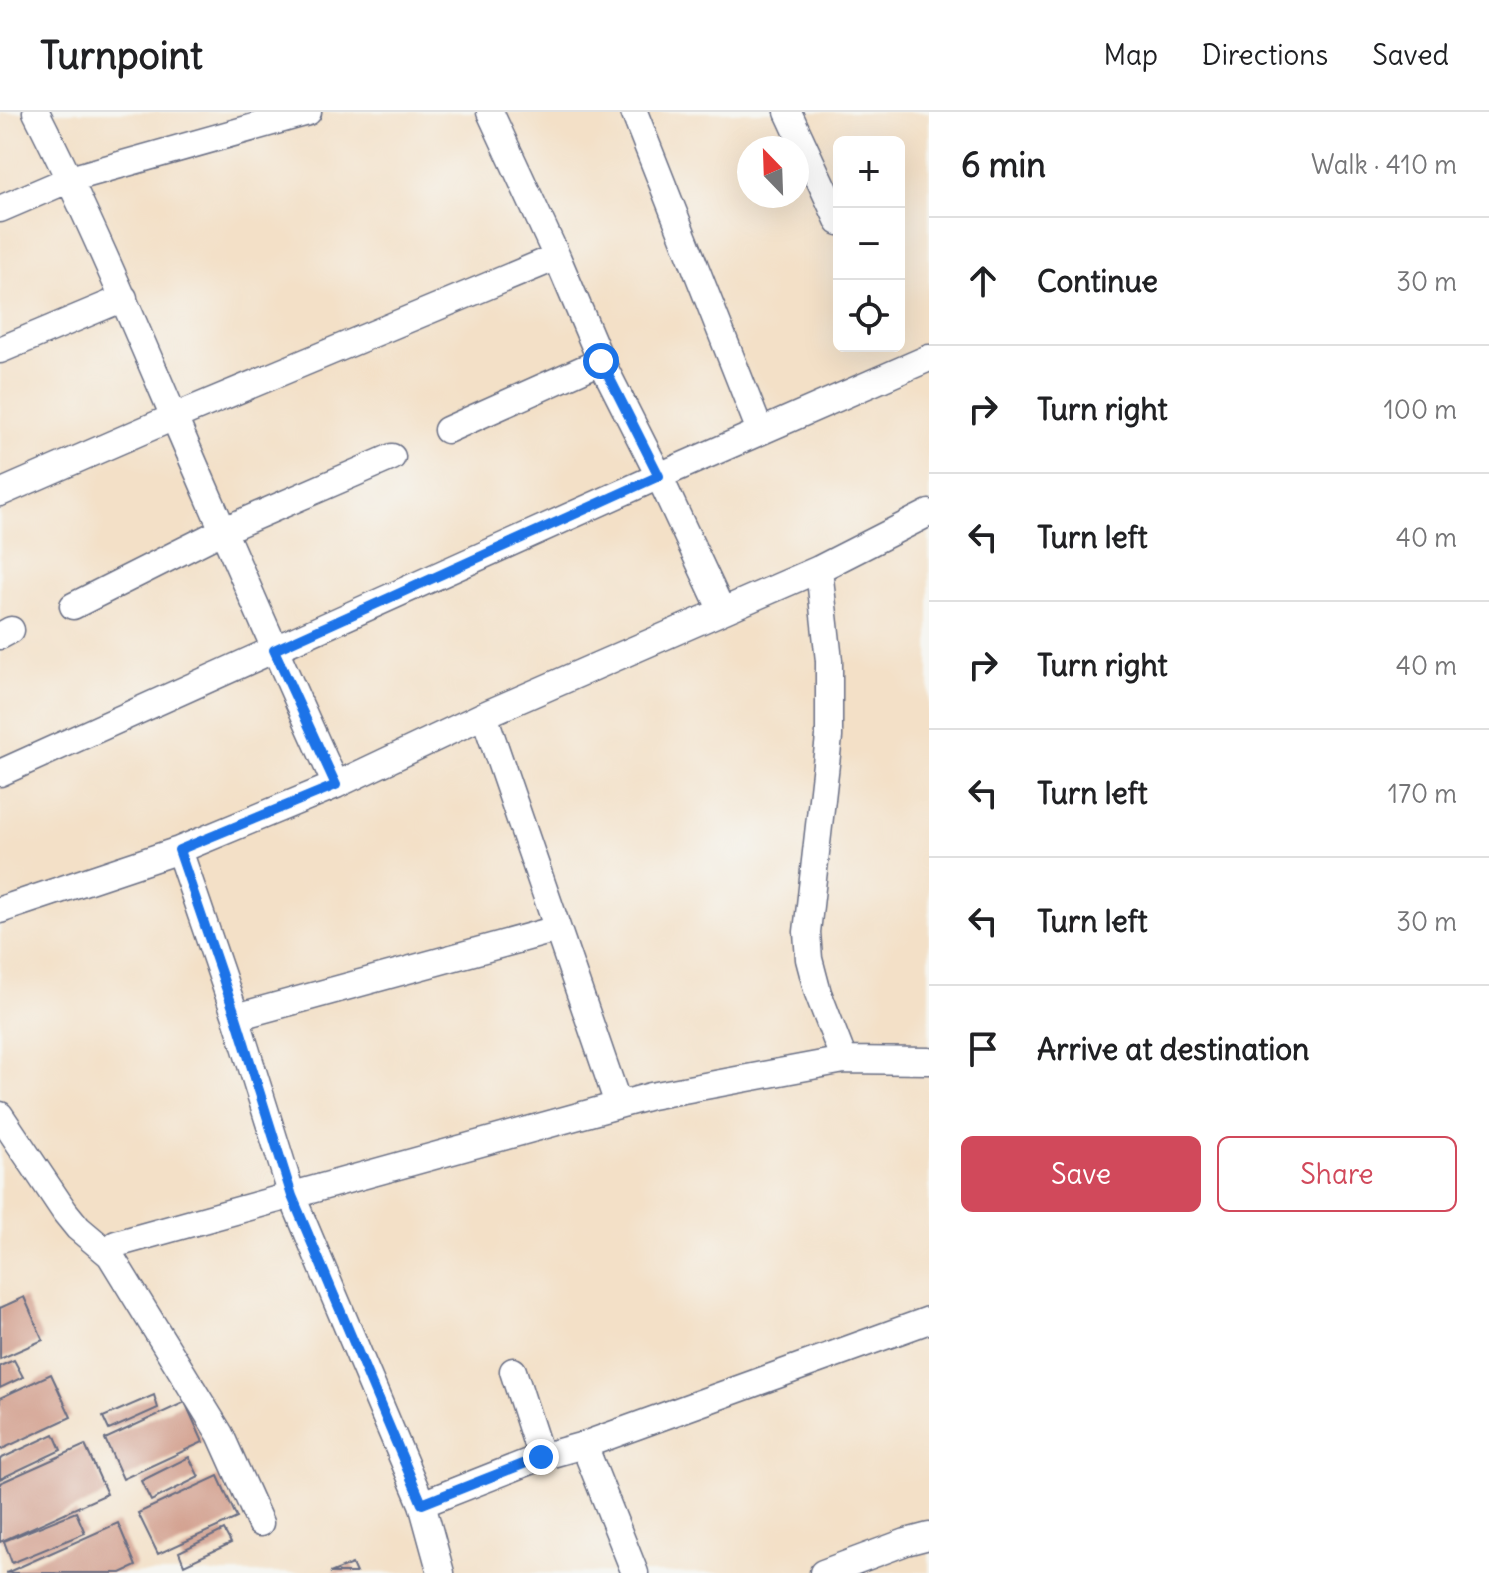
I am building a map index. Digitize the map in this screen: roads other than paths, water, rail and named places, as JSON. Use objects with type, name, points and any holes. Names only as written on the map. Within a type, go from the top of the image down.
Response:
[{"type":"street","points":[[36,112],[124,298],[274,650],[336,785]]},
{"type":"street","points":[[0,209],[70,179],[308,112]]},
{"type":"street","points":[[490,112],[601,361],[722,611]]},
{"type":"street","points":[[634,112],[760,431]]},
{"type":"street","points":[[788,112],[833,209]]},
{"type":"street","points":[[0,493],[557,257]]},
{"type":"street","points":[[0,350],[124,298]]},
{"type":"street","points":[[0,773],[760,431],[910,357]]},
{"type":"street","points":[[447,430],[601,361]]},
{"type":"street","points":[[73,606],[224,530],[392,457]]},
{"type":"street","points":[[0,910],[179,850],[336,785],[484,715],[819,569],[929,513]]},
{"type":"street","points":[[819,569],[829,661],[829,737],[807,932],[809,959],[818,993],[844,1060]]},
{"type":"street","points":[[484,715],[618,1104]]},
{"type":"street","points":[[179,850],[292,1196],[422,1504],[441,1573]]},
{"type":"street","points":[[236,1017],[557,929]]},
{"type":"street","points":[[110,1255],[116,1244],[618,1104],[844,1060],[929,1061]]},
{"type":"street","points":[[0,1115],[65,1212],[78,1228],[110,1255],[220,1434],[260,1523]]},
{"type":"street","points":[[422,1504],[541,1457],[584,1445],[929,1320]]},
{"type":"street","points":[[513,1371],[541,1457]]},
{"type":"street","points":[[584,1445],[635,1573]]},
{"type":"street","points":[[823,1573],[929,1536]]}]
